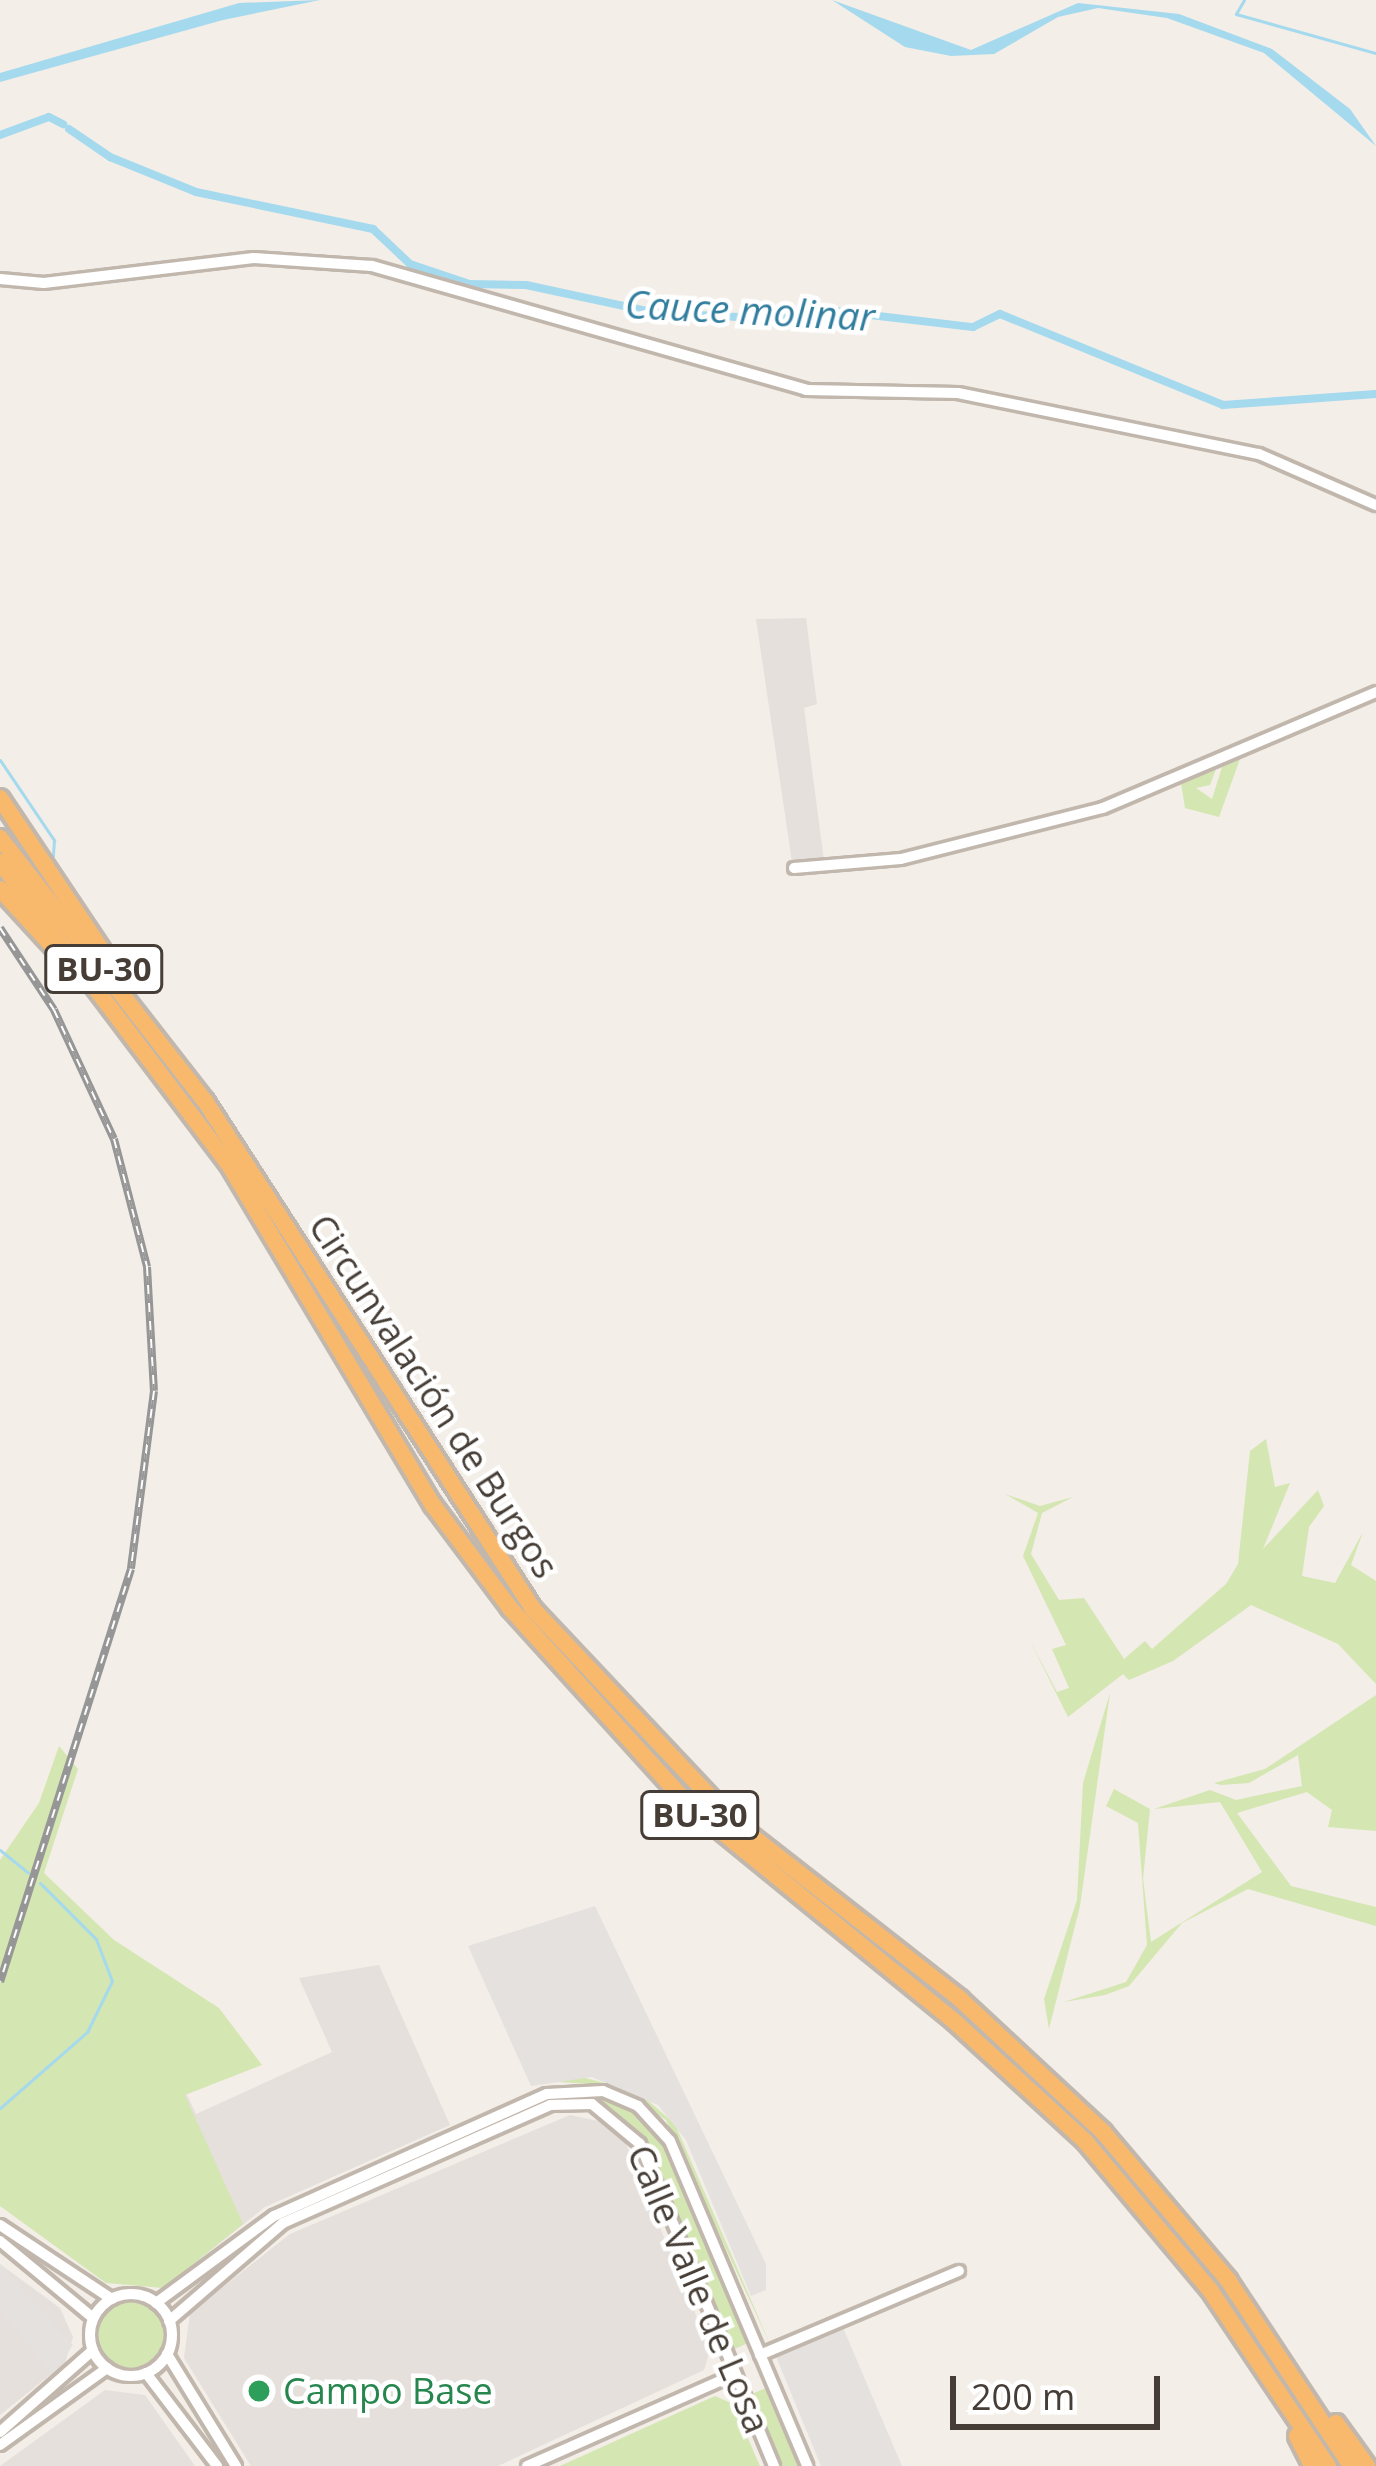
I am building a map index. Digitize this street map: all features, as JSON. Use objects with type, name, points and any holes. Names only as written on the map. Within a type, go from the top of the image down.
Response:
[{"type":"highway","points":[[0,798],[206,1100]]},
{"type":"highway","name":"Circunvalación de Burgos","points":[[0,838],[206,1100],[484,1544],[561,1640],[735,1823],[987,2022],[1115,2145],[1228,2280],[1351,2466]]},
{"type":"highway","name":"Circunvalación de Burgos","points":[[0,862],[170,1079],[434,1505],[580,1690],[688,1804],[1008,2068],[1155,2220],[1328,2466]]},
{"type":"highway","points":[[0,889],[170,1079]]},
{"type":"highway","points":[[1115,2145],[1235,2281],[1367,2466]]},
{"type":"highway","points":[[1155,2220],[1266,2380],[1312,2466]]},
{"type":"street","points":[[0,279],[44,283],[254,259],[371,266],[806,390],[958,394],[1259,454],[1376,505]]},
{"type":"street","points":[[794,868],[901,859],[1103,808],[1376,692]]},
{"type":"street","name":"Calle Valle de Losa","points":[[549,2100],[603,2091],[658,2124],[807,2466]]},
{"type":"street","points":[[0,2225],[112,2299],[156,2303],[274,2216],[549,2100]]},
{"type":"street","points":[[169,2321],[275,2227],[549,2100]]},
{"type":"street","name":"Calle Valle de Losa","points":[[549,2100],[592,2104],[632,2131],[774,2466]]},
{"type":"street","points":[[0,2241],[93,2318]]},
{"type":"street","points":[[760,2355],[959,2271]]},
{"type":"street","points":[[107,2368],[93,2350],[93,2318],[112,2299]]},
{"type":"street","points":[[156,2303],[169,2321],[167,2354],[236,2466]]},
{"type":"street","points":[[0,2432],[93,2350]]},
{"type":"street","points":[[146,2373],[167,2354]]},
{"type":"street","points":[[0,2445],[107,2368],[146,2373],[217,2466]]},
{"type":"street","points":[[527,2466],[736,2374]]},
{"type":"shaded area","points":[[806,618],[817,704],[804,708],[824,861],[792,862],[756,619]]},
{"type":"shaded area","points":[[595,1906],[766,2264],[766,2290],[751,2296],[686,2140],[658,2105],[592,2077],[531,2086],[468,1946]]},
{"type":"shaded area","points":[[379,1965],[450,2125],[265,2207],[171,2282],[0,2127],[155,2027],[196,2114],[332,2052],[299,1978]]},
{"type":"shaded area","points":[[570,2115],[603,2122],[626,2144],[710,2350],[704,2370],[498,2466],[251,2466],[184,2358],[190,2313],[290,2234]]},
{"type":"shaded area","points":[[0,2264],[60,2308],[73,2337],[65,2363],[0,2415]]},
{"type":"shaded area","points":[[0,2264],[73,2345],[52,2374],[0,2309]]},
{"type":"shaded area","points":[[841,2323],[902,2466],[821,2466],[775,2354]]},
{"type":"shaded area","points":[[105,2390],[145,2395],[195,2466],[0,2466]]},
{"type":"green space","points":[[1240,759],[1219,817],[1185,808],[1181,783],[1216,769],[1210,785],[1196,788],[1212,799],[1222,767]]},
{"type":"green space","points":[[1266,1439],[1275,1487],[1290,1483],[1263,1549],[1318,1490],[1324,1506],[1309,1527],[1302,1576],[1335,1583],[1363,1532],[1351,1565],[1376,1581],[1376,1684],[1338,1644],[1251,1605],[1173,1661],[1129,1680],[1123,1674],[1068,1717],[1029,1639],[1057,1692],[1069,1688],[1052,1649],[1066,1645],[1023,1556],[1038,1513],[1005,1494],[1040,1506],[1073,1497],[1042,1513],[1031,1554],[1059,1600],[1084,1598],[1124,1659],[1145,1641],[1152,1649],[1226,1584],[1238,1564],[1250,1451]]},
{"type":"green space","points":[[1110,1693],[1080,1906],[1049,2029],[1044,1999],[1077,1900],[1083,1783]]},
{"type":"green space","points":[[1376,1695],[1376,1831],[1328,1827],[1332,1810],[1307,1792],[1237,1813],[1291,1886],[1376,1907],[1376,1926],[1248,1889],[1182,1923],[1129,1986],[1064,2002],[1126,1982],[1147,1945],[1138,1823],[1106,1806],[1114,1789],[1150,1809],[1143,1879],[1151,1942],[1262,1872],[1220,1802],[1154,1809],[1210,1790],[1236,1800],[1302,1786],[1298,1755],[1249,1783],[1214,1783],[1265,1769]]},
{"type":"green space","points":[[59,1746],[78,1769],[44,1873],[114,1940],[219,2008],[262,2065],[185,2095],[243,2224],[163,2288],[106,2283],[0,2206],[0,1860],[39,1803]]},
{"type":"green space","points":[[577,2076],[637,2091],[675,2124],[770,2344],[666,2120],[615,2086],[546,2081]]},
{"type":"green space","points":[[597,2095],[643,2115],[668,2146],[750,2342],[730,2351],[638,2134],[612,2109],[576,2097],[544,2102],[275,2222],[182,2292],[266,2225],[551,2097]]},
{"type":"green space","points":[[130,2300],[154,2310],[164,2334],[154,2358],[130,2368],[106,2358],[96,2334],[106,2310]]},
{"type":"green space","points":[[769,2387],[801,2466],[776,2466],[748,2396]]},
{"type":"green space","points":[[715,2396],[733,2404],[760,2466],[560,2466]]},
{"type":"water","points":[[320,0],[223,20],[0,82],[0,73],[239,3]]},
{"type":"water","points":[[832,0],[971,50],[1078,3],[1179,14],[1272,49],[1350,109],[1376,146],[1264,53],[1167,18],[1098,8],[1058,17],[994,54],[951,56],[905,47]]},
{"type":"waterway","points":[[1244,0],[1236,14],[1376,53]]},
{"type":"waterway","name":"Cauce molinar","points":[[0,135],[49,117],[63,124]]},
{"type":"waterway","name":"Cauce molinar","points":[[69,129],[110,157],[196,192],[373,229],[410,264],[469,284],[526,285],[657,313],[780,319],[836,311],[973,327],[1000,314],[1223,405],[1376,394]]},
{"type":"waterway","points":[[0,760],[54,840],[53,856]]},
{"type":"waterway","points":[[0,1850],[28,1873]]},
{"type":"waterway","points":[[0,2108],[87,2032],[112,1981],[96,1939],[40,1883]]},
{"type":"railway","points":[[0,928],[54,1010],[114,1139],[147,1267],[154,1391],[131,1569],[0,1982]]},
{"type":"place","name":"Campo Base","points":[[259,2391]]}]
